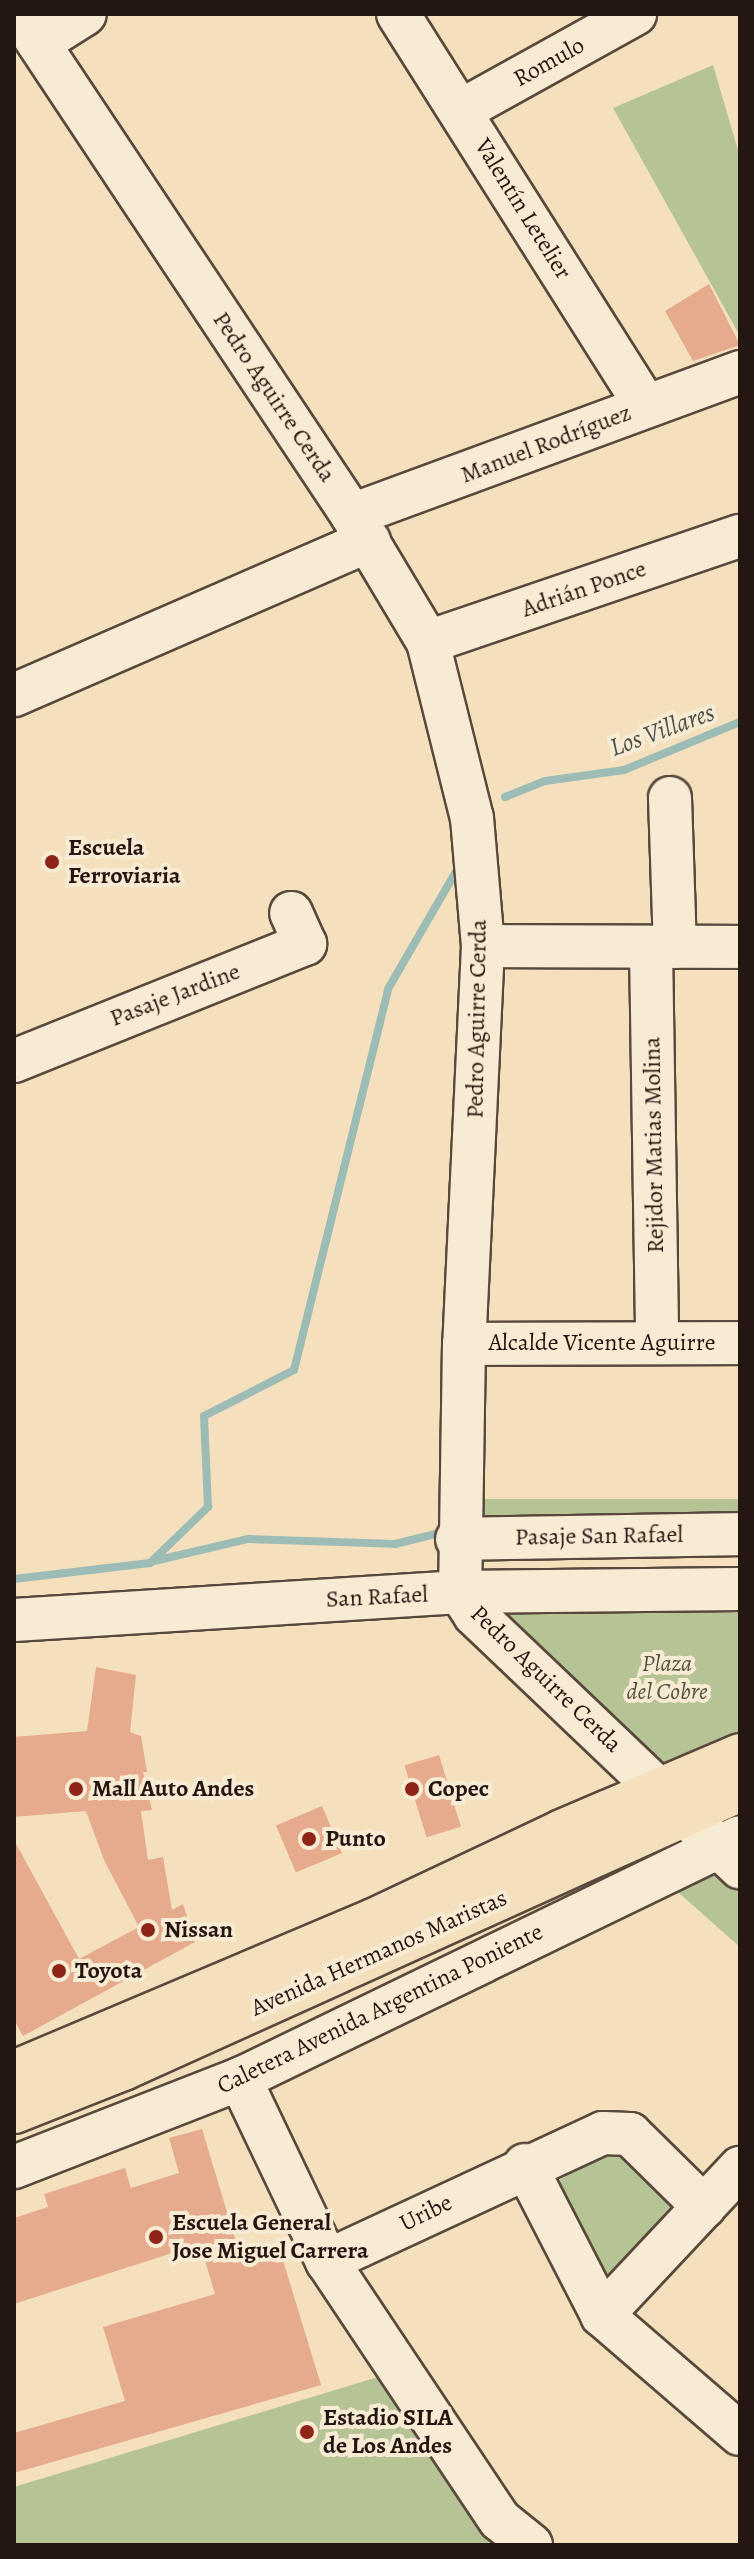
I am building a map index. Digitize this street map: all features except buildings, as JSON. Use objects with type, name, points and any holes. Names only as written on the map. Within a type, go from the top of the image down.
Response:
[{"type":"main road","name":"Avenida Hermanos Maristas","points":[[14,2111],[123,2068],[674,1802],[740,1756]]},
{"type":"main road","name":"Avenida Hermanos Maristas","points":[[14,2073],[360,1927],[674,1802],[740,1789]]},
{"type":"street","points":[[29,29],[85,14]]},
{"type":"street","name":"Valentín Letelier","points":[[398,14],[462,110],[645,405]]},
{"type":"street","name":"Romulo","points":[[462,110],[635,14]]},
{"type":"street","name":"Pedro Aguirre Cerda","points":[[29,29],[360,528],[428,642],[472,818],[483,946],[457,1539],[460,1592],[475,1615],[674,1802],[732,1850]]},
{"type":"street","name":"Manuel Rodríguez","points":[[14,695],[360,528],[645,405],[740,372]]},
{"type":"street","name":"Adrián Ponce","points":[[428,642],[740,536]]},
{"type":"street","name":"Rejidor Matias Molina","points":[[657,1343],[663,947],[670,798]]},
{"type":"street","name":"Pasaje Jardine","points":[[14,1061],[305,944],[291,913]]},
{"type":"street","points":[[483,946],[740,947]]},
{"type":"street","name":"Alcalde Vicente Aguirre","points":[[464,1344],[740,1343]]},
{"type":"street","name":"Pasaje San Rafael","points":[[457,1539],[740,1534]]},
{"type":"street","name":"San Rafael","points":[[14,1620],[460,1592],[740,1589]]},
{"type":"street","name":"Caletera Avenida Argentina Poniente","points":[[14,2167],[240,2079],[732,1850]]},
{"type":"street","points":[[240,2079],[327,2261],[500,2520],[531,2545]]},
{"type":"street","name":"Uribe","points":[[327,2261],[525,2165],[603,2133],[630,2134],[704,2207]]},
{"type":"street","points":[[525,2165],[602,2315],[740,2434]]},
{"type":"street","points":[[602,2315],[740,2168]]},
{"type":"green space","points":[[713,65],[740,157],[740,336],[613,108]]},
{"type":"green space","points":[[476,1499],[740,1499],[740,1521],[476,1521]]},
{"type":"green space","name":"Plaza del Cobre","points":[[740,1603],[740,1736],[660,1771],[483,1608]]},
{"type":"green space","points":[[721,1865],[740,1881],[740,1947],[671,1886]]},
{"type":"green space","points":[[620,2147],[684,2207],[603,2296],[552,2184]]},
{"type":"green space","name":"Estadio SILA de Los Andes","points":[[378,2377],[498,2545],[14,2545],[14,2487]]},
{"type":"waterway","name":"Los Villares","points":[[505,797],[545,781],[624,770],[740,722]]},
{"type":"waterway","points":[[14,1579],[150,1563],[208,1507],[204,1416],[294,1370],[388,989],[457,870]]},
{"type":"waterway","points":[[154,1561],[248,1539],[395,1544],[448,1531]]},
{"type":"place","name":"Escuela Ferroviaria","points":[[52,862]]},
{"type":"place","name":"Mall Auto Andes","points":[[76,1789]]},
{"type":"place","name":"Copec","points":[[412,1789]]},
{"type":"place","name":"Punto","points":[[309,1839]]},
{"type":"place","name":"Nissan","points":[[148,1930]]},
{"type":"place","name":"Toyota","points":[[59,1971]]},
{"type":"place","name":"Escuela General Jose Miguel Carrera","points":[[156,2237]]},
{"type":"place","name":"Estadio SILA de Los Andes","points":[[307,2432]]}]
